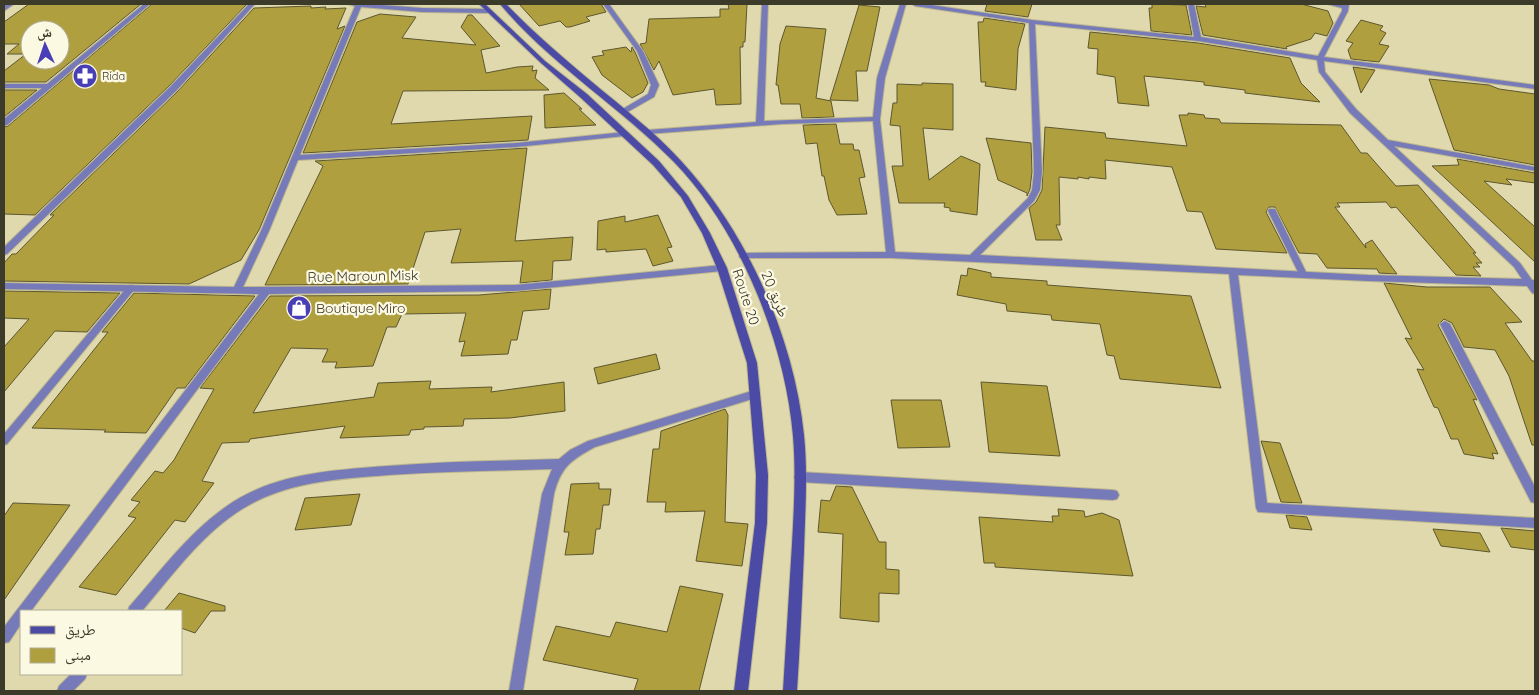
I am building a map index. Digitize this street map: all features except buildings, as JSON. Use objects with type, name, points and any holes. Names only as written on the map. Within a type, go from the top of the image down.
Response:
[{"type":"main road","name":"طريق 20","points":[[503,4],[548,47],[679,162],[704,193],[743,256],[770,312],[783,359],[797,425],[800,477],[790,691]]},
{"type":"main road","name":"Route 20","points":[[485,7],[543,62],[626,134],[656,163],[684,196],[706,233],[722,268],[752,363],[762,475],[761,523],[741,691]]},
{"type":"street","points":[[4,9],[11,4]]},
{"type":"street","points":[[4,123],[147,4]]},
{"type":"street","points":[[4,252],[168,94],[252,4]]},
{"type":"street","points":[[350,4],[422,10],[485,7]]},
{"type":"street","points":[[238,290],[265,231],[359,4]]},
{"type":"street","points":[[606,4],[640,52],[654,85],[651,95],[624,112]]},
{"type":"street","points":[[760,123],[765,4]]},
{"type":"street","points":[[891,255],[876,119],[881,78],[903,4]]},
{"type":"street","points":[[915,4],[1032,22],[1198,39],[1320,58],[1535,87]]},
{"type":"street","points":[[1191,4],[1198,39]]},
{"type":"street","points":[[1330,4],[1346,5],[1332,38],[1320,58],[1322,72],[1352,111],[1517,265],[1534,286]]},
{"type":"street","points":[[972,258],[1022,208],[1036,190],[1038,172],[1032,22]]},
{"type":"street","points":[[4,86],[47,86]]},
{"type":"street","points":[[647,132],[760,123],[876,119]]},
{"type":"street","points":[[294,158],[516,145],[626,134]]},
{"type":"street","points":[[1386,141],[1535,168]]},
{"type":"street","points":[[743,256],[891,255],[972,258],[1534,286]]},
{"type":"street","name":"Rue Maroun Misk","points":[[4,286],[266,291],[515,288],[722,268]]},
{"type":"street","points":[[1233,271],[1262,508],[1535,523]]},
{"type":"street","points":[[24,610],[266,291]]},
{"type":"street","points":[[1444,324],[1535,498]]},
{"type":"street","points":[[516,691],[548,494],[552,478],[559,464],[592,444],[755,394]]},
{"type":"street","points":[[135,610],[206,530],[232,509],[271,488],[299,479],[411,468],[559,464]]},
{"type":"street","points":[[800,477],[1113,495]]},
{"type":"street","points":[[4,637],[20,615]]},
{"type":"street","points":[[64,691],[79,675]]},
{"type":"lane","points":[[1272,211],[1303,274]]},
{"type":"lane","points":[[4,441],[131,288]]},
{"type":"place","name":"Rida","points":[[85,76]]},
{"type":"place","name":"Boutique Miro","points":[[299,308]]}]
